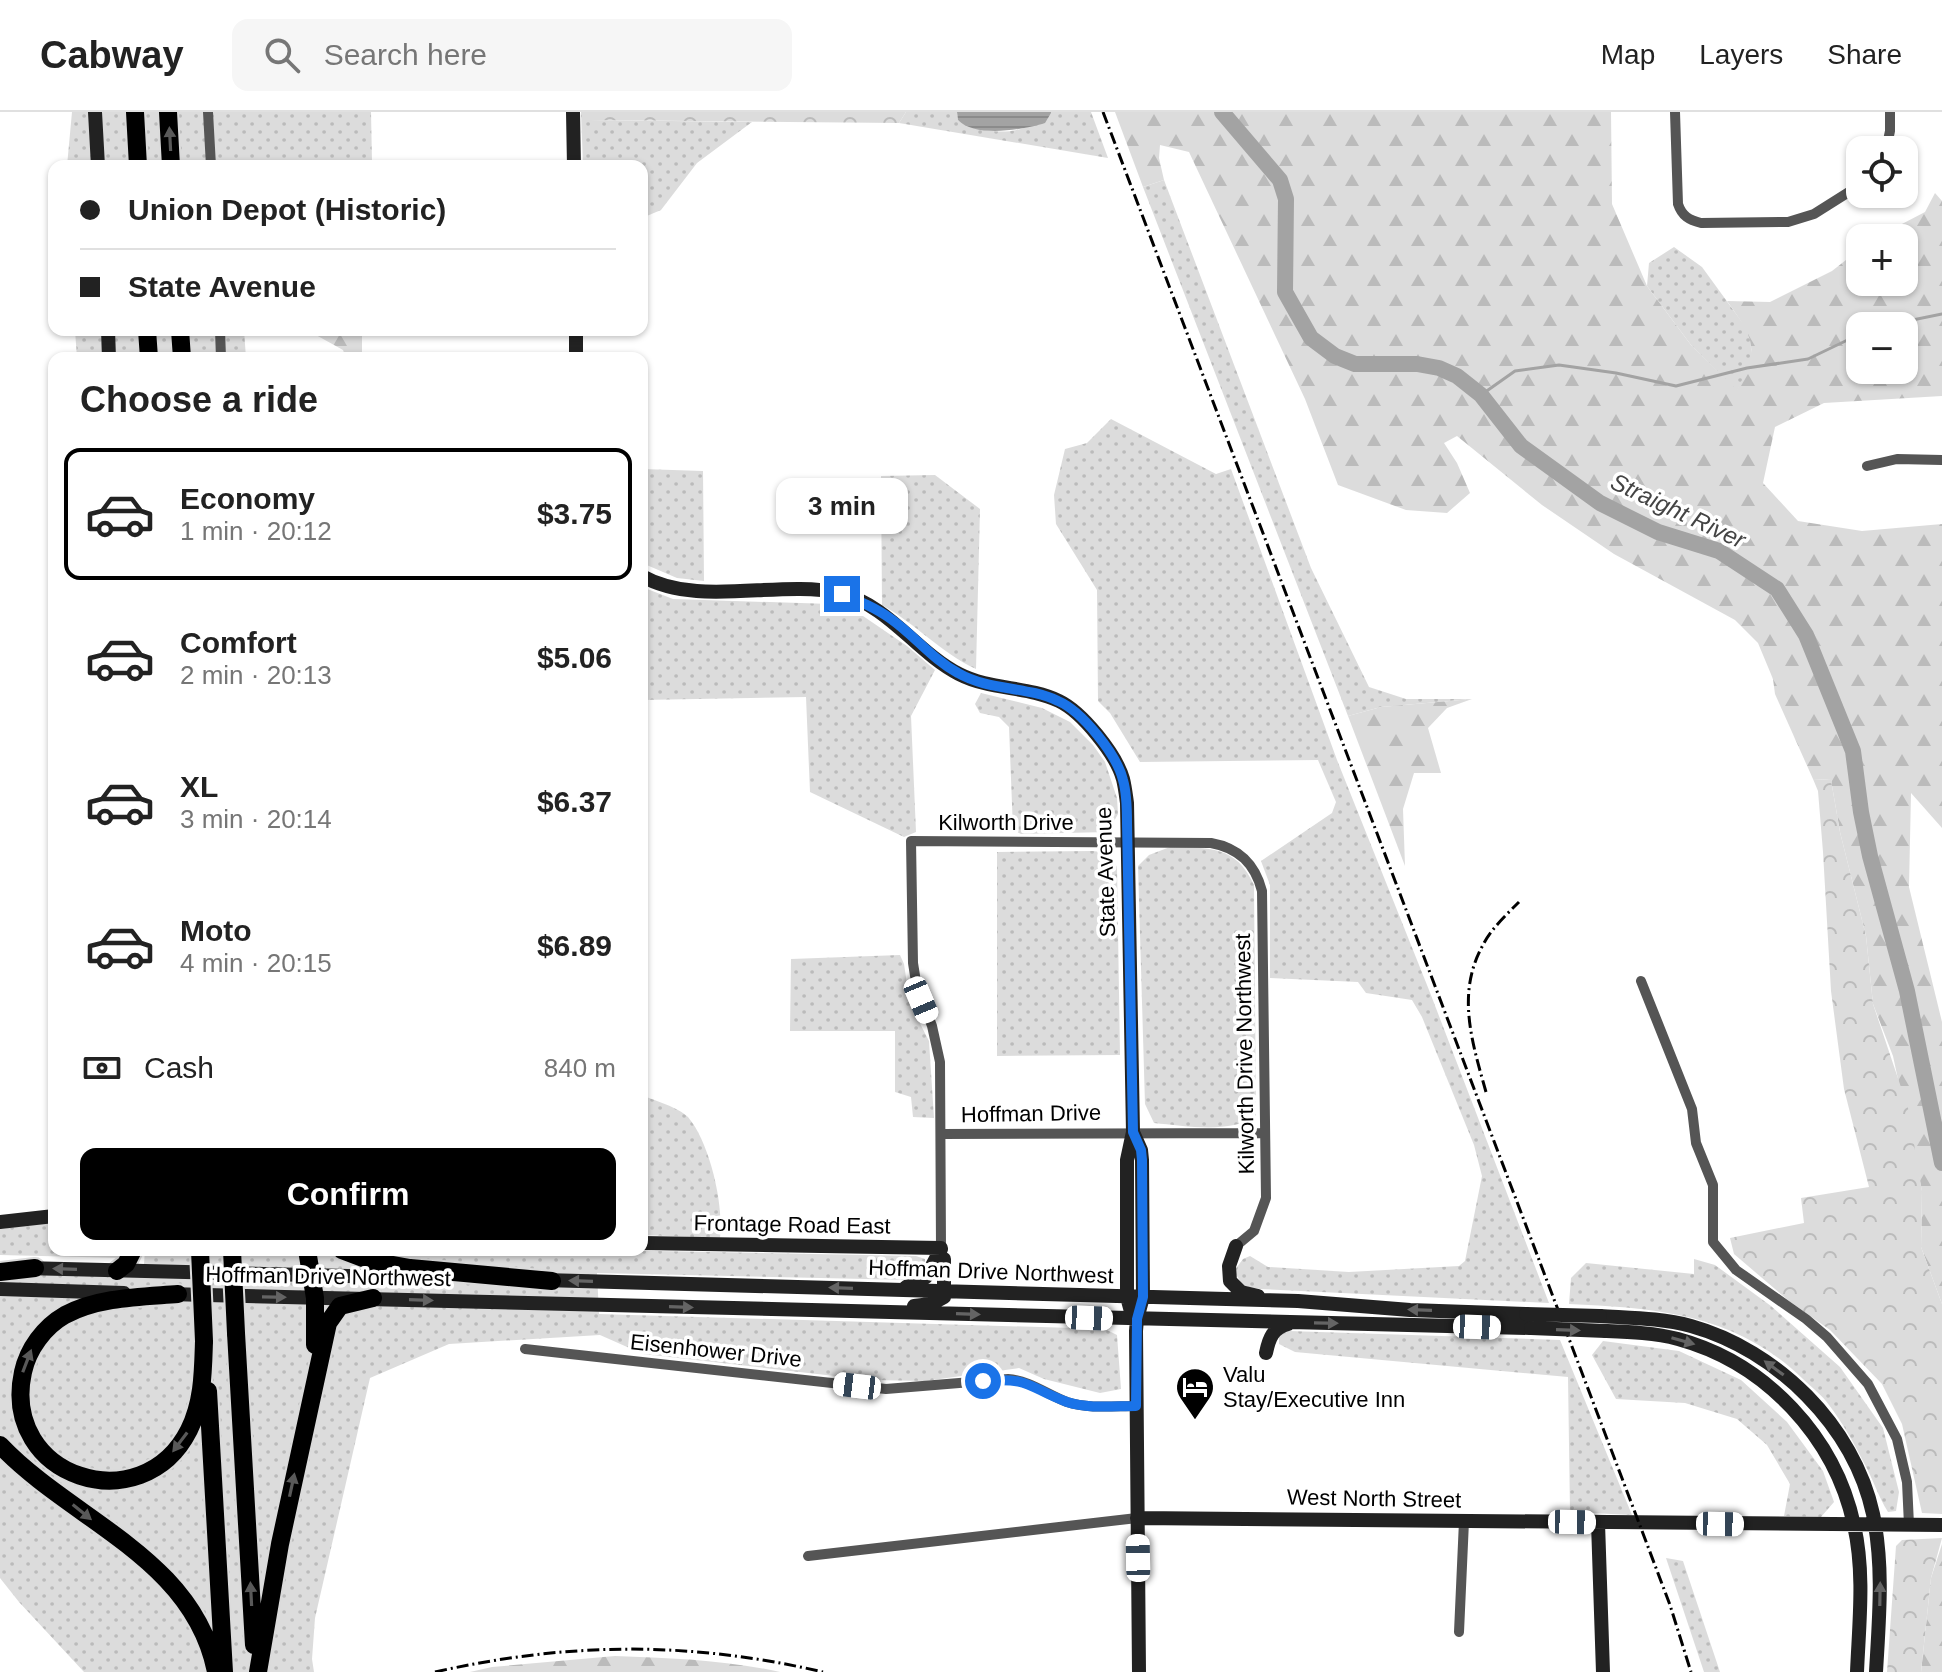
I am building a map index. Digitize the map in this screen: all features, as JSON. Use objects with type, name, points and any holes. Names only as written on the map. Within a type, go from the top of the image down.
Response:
[{"type":"highway","points":[[135,112],[138,160]]},
{"type":"highway","points":[[168,112],[171,160]]},
{"type":"highway","points":[[117,1271],[130,1256]]},
{"type":"highway","points":[[200,1256],[224,1672]]},
{"type":"highway","points":[[232,1256],[257,1672]]},
{"type":"highway","points":[[307,1416],[314,1351],[315,1298],[308,1256]]},
{"type":"highway","points":[[358,1256],[410,1268],[552,1281]]},
{"type":"highway","points":[[0,1270],[35,1268]]},
{"type":"highway","points":[[178,1294],[102,1302],[63,1316],[51,1325],[31,1349],[21,1377],[20,1405],[27,1432],[44,1456],[82,1478],[126,1480],[152,1470],[173,1452],[190,1429],[202,1390],[204,1341]]},
{"type":"highway","points":[[257,1672],[307,1416],[331,1316],[340,1306],[373,1298]]},
{"type":"highway","points":[[0,1435],[39,1478]]},
{"type":"highway","points":[[0,1445],[104,1530],[139,1553],[171,1583],[193,1613],[210,1648],[216,1672]]},
{"type":"main road","points":[[95,112],[98,160]]},
{"type":"main road","points":[[573,112],[574,160]]},
{"type":"main road","name":"State Avenue","points":[[648,580],[694,590],[821,590],[842,594],[894,620],[935,658],[959,674],[979,682],[1059,701],[1080,716],[1099,738],[1123,778],[1128,843],[1133,1132]]},
{"type":"main road","points":[[1133,1132],[1127,1160],[1127,1297],[1137,1319]]},
{"type":"main road","points":[[1133,1132],[1142,1160],[1143,1297],[1137,1319],[1136,1406],[1139,1672]]},
{"type":"main road","points":[[0,1222],[48,1217]]},
{"type":"main road","name":"Frontage Road East","points":[[648,1243],[943,1254]]},
{"type":"main road","points":[[1236,1246],[1228,1273],[1234,1287],[1255,1296],[1298,1301]]},
{"type":"main road","points":[[894,1290],[911,1286],[926,1277],[943,1254]]},
{"type":"main road","points":[[806,1310],[940,1301],[945,1291],[943,1254]]},
{"type":"main road","points":[[943,1254],[952,1275],[962,1282],[1010,1293]]},
{"type":"main road","name":"Hoffman Drive Northwest","points":[[35,1268],[1298,1301],[1529,1321],[1679,1339],[1723,1356],[1761,1380],[1793,1408],[1819,1441],[1842,1484],[1854,1526],[1860,1588],[1857,1672]]},
{"type":"main road","name":"Hoffman Drive Northwest","points":[[0,1289],[1235,1321],[1529,1321],[1600,1316],[1651,1319],[1692,1327],[1731,1342],[1771,1365],[1813,1402],[1836,1432],[1861,1479],[1875,1525],[1880,1574],[1876,1672]]},
{"type":"main road","points":[[1235,1321],[1255,1330],[1266,1353],[1271,1335],[1296,1322]]},
{"type":"main road","name":"West North Street","points":[[1137,1518],[1942,1525]]},
{"type":"main road","points":[[1598,1523],[1603,1672]]},
{"type":"street","points":[[208,112],[211,160]]},
{"type":"street","points":[[1675,112],[1678,204],[1685,217],[1701,223],[1788,222],[1814,214],[1846,194]]},
{"type":"street","points":[[1889,136],[1890,112]]},
{"type":"street","points":[[1867,466],[1897,459],[1942,460]]},
{"type":"street","name":"Kilworth Drive","points":[[941,1134],[937,1044],[918,991],[913,963],[911,841],[1211,843],[1243,856]]},
{"type":"street","name":"Kilworth Drive Northwest","points":[[1236,1246],[1254,1231],[1265,1207],[1262,891],[1254,870],[1243,856]]},
{"type":"street","points":[[1641,981],[1692,1109],[1696,1143],[1713,1185],[1713,1242],[1736,1270],[1806,1319],[1834,1343],[1868,1384],[1897,1439],[1907,1482],[1909,1525]]},
{"type":"street","name":"Hoffman Drive","points":[[941,1134],[1265,1133]]},
{"type":"street","points":[[941,1134],[943,1254]]},
{"type":"street","name":"Eisenhower Drive","points":[[525,1349],[886,1389],[1021,1380],[1067,1402],[1085,1406],[1136,1406]]},
{"type":"street","name":"West North Street","points":[[808,1556],[1137,1518]]},
{"type":"street","points":[[1459,1632],[1464,1521]]},
{"type":"green space","points":[[72,112],[371,112],[372,160],[68,160]]},
{"type":"green space","points":[[581,112],[591,112],[591,120],[752,122],[697,163],[661,210],[648,215],[648,160],[583,160]]},
{"type":"green space","points":[[591,112],[906,112],[899,123],[591,120]]},
{"type":"green space","points":[[906,112],[957,112],[958,120],[969,126],[1006,131],[1030,126],[1051,112],[1091,112],[1108,158],[899,123]]},
{"type":"green space","points":[[1115,112],[1611,112],[1612,204],[1647,286],[1691,345],[1737,390],[1749,363],[1751,344],[1727,301],[1770,302],[1832,271],[1846,260],[1846,296],[1918,296],[1918,224],[1902,224],[1925,212],[1935,193],[1942,201],[1942,396],[1824,403],[1775,427],[1763,483],[1798,521],[1862,531],[1942,524],[1942,828],[1911,793],[1909,887],[1942,1022],[1942,1304],[1921,1247],[1922,1191],[1893,1056],[1873,1004],[1866,936],[1840,832],[1831,780],[1813,779],[1775,694],[1773,679],[1758,643],[1735,620],[1614,554],[1542,505],[1457,436],[1444,443],[1470,493],[1447,513],[1406,510],[1338,485],[1305,399],[1189,152],[1160,145],[1159,158],[1164,180],[1143,187]]},
{"type":"green space","points":[[1164,180],[1311,568],[1369,687],[1406,699],[1472,699],[1381,707],[1348,716],[1143,187]]},
{"type":"green space","points":[[1674,247],[1702,267],[1750,333],[1752,363],[1737,391],[1691,345],[1647,286],[1649,263]]},
{"type":"green space","points":[[75,336],[244,336],[246,352],[77,352]]},
{"type":"green space","points":[[318,336],[362,336],[362,352],[343,350]]},
{"type":"green space","points":[[1111,419],[1216,474],[1231,469],[1337,760],[1549,1303],[1260,1289],[1243,1286],[1234,1271],[1243,1259],[1250,1256],[1268,1267],[1349,1272],[1459,1266],[1465,1261],[1482,1176],[1474,1145],[1422,1017],[1412,1000],[1366,993],[1358,982],[1270,978],[1270,885],[1261,861],[1332,813],[1336,802],[1318,760],[1140,762],[1110,713],[1098,701],[1097,590],[1056,524],[1054,495],[1065,449],[1087,443]]},
{"type":"green space","points":[[648,469],[703,471],[704,581],[677,578],[648,566]]},
{"type":"green space","points":[[935,475],[980,509],[976,669],[882,605],[881,476]]},
{"type":"green space","points":[[648,589],[673,599],[831,604],[863,616],[907,646],[935,670],[911,716],[916,832],[904,837],[810,792],[806,697],[648,700]]},
{"type":"green space","points":[[981,693],[1042,708],[1070,722],[1093,745],[1105,762],[1117,798],[1118,814],[1108,832],[1021,834],[1013,830],[1009,727],[999,717],[980,713],[975,704]]},
{"type":"green space","points":[[1472,699],[1447,708],[1428,728],[1441,773],[1414,773],[1403,809],[1405,866],[1348,716],[1381,707]]},
{"type":"green space","points":[[1813,779],[1831,780],[1840,832],[1866,936],[1873,1004],[1908,1108],[1922,1191],[1921,1247],[1942,1304],[1942,1514],[1922,1513],[1902,1424],[1882,1384],[1830,1330],[1789,1301],[1734,1254],[1730,1238],[1804,1223],[1801,1198],[1869,1187],[1844,1089],[1831,991],[1818,791]]},
{"type":"green space","points":[[1170,847],[1220,851],[1239,862],[1254,885],[1256,1116],[1234,1125],[1193,1127],[1154,1123],[1145,1104],[1138,866],[1149,855]]},
{"type":"green space","points":[[997,852],[1108,853],[1117,867],[1120,1055],[997,1056]]},
{"type":"green space","points":[[900,955],[910,1004],[929,1041],[934,1118],[913,1117],[911,1097],[895,1092],[895,1031],[790,1031],[791,959]]},
{"type":"green space","points":[[648,1097],[684,1113],[696,1128],[714,1175],[720,1209],[720,1238],[648,1235]]},
{"type":"green space","points":[[48,1223],[48,1256],[127,1256],[123,1258],[0,1255],[0,1229]]},
{"type":"green space","points":[[648,1251],[916,1256],[925,1259],[925,1270],[912,1280],[597,1273],[599,1314],[1105,1329],[1117,1335],[1121,1389],[1100,1393],[1044,1379],[1019,1368],[925,1381],[870,1380],[643,1354],[600,1335],[449,1344],[370,1378],[315,1618],[314,1672],[84,1672],[0,1578],[0,1262],[144,1264],[145,1256],[648,1256]]},
{"type":"green space","points":[[1694,1259],[1715,1265],[1771,1306],[1840,1367],[1883,1428],[1899,1492],[1896,1511],[1888,1512],[1852,1440],[1826,1401],[1777,1357],[1751,1340],[1723,1328],[1664,1312],[1569,1304],[1571,1278],[1586,1263],[1694,1274]]},
{"type":"green space","points":[[1289,1331],[1560,1340],[1632,1515],[1570,1512],[1568,1377],[1295,1352],[1279,1344],[1279,1335]]},
{"type":"green space","points":[[1603,1341],[1679,1351],[1741,1380],[1787,1422],[1823,1471],[1834,1502],[1821,1517],[1784,1516],[1790,1484],[1767,1445],[1737,1419],[1685,1403],[1616,1399],[1592,1355]]},
{"type":"green space","points":[[1942,1538],[1931,1578],[1921,1672],[1887,1672],[1896,1546],[1902,1540]]},
{"type":"green space","points":[[1942,1544],[1942,1672],[1921,1672],[1931,1578]]},
{"type":"green space","points":[[1666,1558],[1683,1561],[1720,1672],[1704,1672]]},
{"type":"green space","points":[[615,1656],[719,1662],[780,1672],[470,1672],[492,1667]]},
{"type":"shaded area","points":[[957,112],[1051,113],[1045,123],[987,131],[966,126],[958,120]]},
{"type":"waterway","name":"Straight River","points":[[1222,112],[1280,180],[1286,199],[1285,292],[1311,338],[1335,356],[1355,364],[1417,364],[1439,368],[1457,376],[1481,395],[1521,446],[1600,503],[1658,532],[1719,551],[1777,589],[1806,635],[1853,751],[1870,856],[1907,991],[1942,1163]]},
{"type":"waterway","points":[[1918,319],[1942,314]]},
{"type":"waterway","points":[[1481,395],[1515,371],[1559,365],[1676,386],[1747,368],[1808,359],[1846,341]]},
{"type":"railway","points":[[1103,112],[1670,1605],[1691,1672]]},
{"type":"railway","points":[[1486,1092],[1469,1018],[1470,981],[1486,939],[1519,902]]},
{"type":"railway","points":[[435,1672],[533,1655],[629,1649],[725,1655],[823,1672]]},
{"type":"place","name":"Valu Stay/Executive Inn","points":[[1195,1421]]},
{"type":"route","points":[[842,594],[894,620],[935,658],[959,674],[979,682],[1059,701],[1080,716],[1099,738],[1123,778],[1127,803],[1133,1132],[1142,1160],[1143,1297],[1137,1319],[1136,1406],[1085,1406],[1067,1402],[1021,1380],[983,1381]]}]
